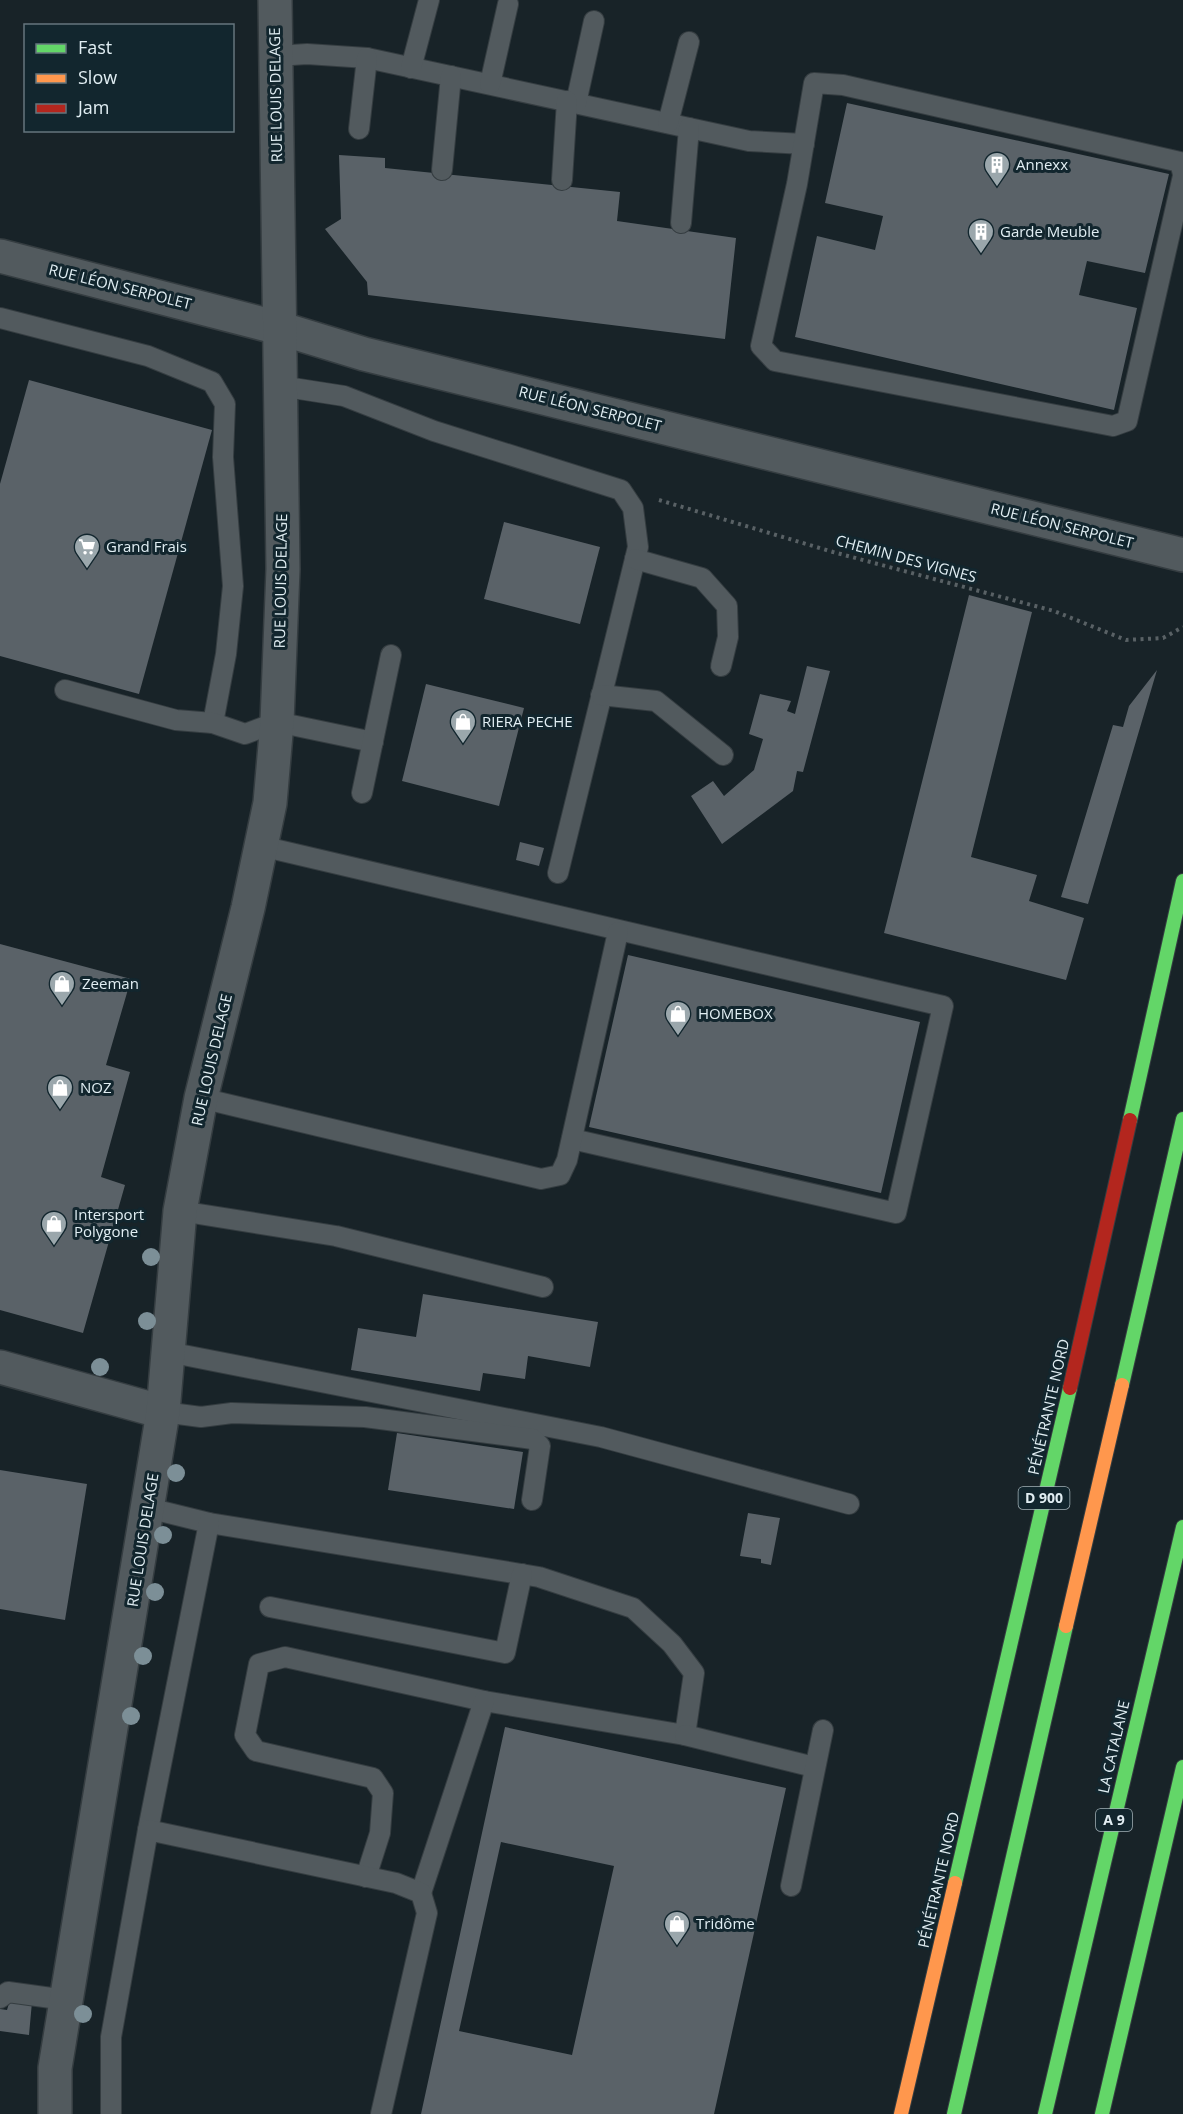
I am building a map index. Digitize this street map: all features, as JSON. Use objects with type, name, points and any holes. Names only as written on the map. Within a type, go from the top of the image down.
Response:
[{"type":"highway","name":"PÉNÉTRANTE NORD","points":[[902,2114],[1088,1311],[1183,881]]},
{"type":"highway","points":[[954,2114],[1183,1119]]},
{"type":"highway","name":"LA CATALANE","points":[[1045,2114],[1183,1527]]},
{"type":"highway","points":[[1102,2114],[1183,1767]]},
{"type":"street","name":"RUE LOUIS DELAGE","points":[[55,2114],[55,2068],[163,1412],[180,1211],[201,1098],[270,803],[277,722],[284,569],[275,0]]},
{"type":"street","name":"RUE LÉON SERPOLET","points":[[0,256],[279,328],[364,354],[1183,555]]},
{"type":"street","points":[[0,1367],[163,1412]]},
{"type":"lane","points":[[411,68],[429,0]]},
{"type":"lane","points":[[490,84],[508,4]]},
{"type":"lane","points":[[562,180],[571,102],[594,21]]},
{"type":"lane","points":[[668,123],[688,42]]},
{"type":"lane","points":[[276,56],[307,54],[367,58],[750,141],[804,144]]},
{"type":"lane","points":[[359,129],[367,58]]},
{"type":"lane","points":[[442,170],[451,76]]},
{"type":"lane","points":[[814,83],[843,85],[1180,162],[1183,175],[1127,421],[1113,426],[775,361],[761,346],[804,144],[814,83]]},
{"type":"lane","points":[[681,223],[689,128]]},
{"type":"lane","points":[[0,318],[148,356],[212,382],[225,404],[223,457],[233,586],[226,654],[213,723]]},
{"type":"lane","points":[[280,386],[344,396],[434,431],[621,490],[633,508],[638,547],[558,873]]},
{"type":"lane","points":[[635,559],[702,578],[727,606],[728,637],[721,666]]},
{"type":"lane","points":[[363,793],[391,655]]},
{"type":"lane","points":[[65,690],[176,720],[213,723],[245,734],[277,722],[373,742]]},
{"type":"lane","points":[[601,694],[656,701],[723,755]]},
{"type":"lane","points":[[261,846],[618,932],[943,1006],[896,1213],[572,1139]]},
{"type":"lane","points":[[201,1098],[541,1179],[560,1175],[567,1160],[618,932]]},
{"type":"lane","points":[[180,1211],[336,1236],[543,1287]]},
{"type":"lane","points":[[168,1352],[601,1437],[849,1504]]},
{"type":"lane","points":[[163,1412],[201,1417],[232,1413],[365,1417],[533,1439],[540,1446],[532,1500]]},
{"type":"lane","points":[[148,1508],[209,1523],[539,1577],[633,1608],[672,1644],[694,1673],[685,1735]]},
{"type":"lane","points":[[111,2114],[111,2037],[147,1830],[209,1523]]},
{"type":"lane","points":[[270,1607],[506,1653],[522,1574]]},
{"type":"lane","points":[[366,1877],[380,1833],[383,1793],[373,1778],[256,1751],[244,1735],[259,1664],[285,1657],[484,1701],[685,1735],[814,1767]]},
{"type":"lane","points":[[381,2114],[427,1913],[421,1893],[484,1701]]},
{"type":"lane","points":[[791,1886],[823,1730]]},
{"type":"lane","points":[[147,1830],[396,1883],[421,1893]]},
{"type":"lane","points":[[0,1998],[8,1992],[66,2000]]},
{"type":"path","name":"CHEMIN DES VIGNES","points":[[621,490],[833,552],[1054,611],[1126,640],[1163,638],[1183,627]]},
{"type":"building","points":[[847,103],[1169,174],[1145,273],[1087,261],[1079,295],[1137,308],[1114,410],[795,337],[817,236],[875,250],[883,216],[825,203]]},
{"type":"building","points":[[339,155],[385,158],[385,168],[620,192],[617,221],[736,238],[725,339],[368,295],[367,282],[325,229],[341,219]]},
{"type":"building","name":"Grand Frais","points":[[29,380],[212,430],[139,694],[0,656],[0,484]]},
{"type":"building","points":[[504,522],[600,547],[580,624],[484,599]]},
{"type":"building","points":[[969,595],[1032,612],[971,857],[1037,875],[1029,901],[1084,918],[1066,980],[884,933]]},
{"type":"building","points":[[807,666],[830,671],[803,772],[797,771],[793,791],[722,844],[691,796],[713,781],[724,796],[754,770],[763,739],[749,734],[760,694],[791,701],[787,711],[795,714]]},
{"type":"building","points":[[1157,670],[1088,904],[1061,897],[1113,725],[1123,727],[1129,706]]},
{"type":"building","name":"RIERA PECHE","points":[[426,684],[524,708],[499,806],[402,781]]},
{"type":"building","points":[[520,842],[544,848],[539,866],[516,860]]},
{"type":"building","points":[[0,944],[131,979],[106,1065],[130,1072],[101,1177],[125,1185],[83,1333],[0,1310]]},
{"type":"building","points":[[628,955],[920,1022],[881,1193],[589,1127]]},
{"type":"building","points":[[423,1294],[598,1322],[590,1367],[528,1356],[525,1379],[483,1373],[480,1391],[351,1370],[358,1328],[416,1337]]},
{"type":"building","points":[[397,1433],[523,1452],[514,1509],[388,1490]]},
{"type":"building","points":[[0,1470],[87,1484],[65,1620],[0,1609]]},
{"type":"building","points":[[748,1513],[780,1518],[771,1565],[761,1563],[761,1559],[740,1556]]},
{"type":"building","name":"Tridôme","points":[[505,1727],[786,1788],[714,2114],[421,2114]],"holes":[[[501,1842],[614,1866],[572,2055],[459,2031]]]},
{"type":"building","points":[[10,2000],[32,2002],[29,2035],[0,2031],[0,2009],[7,2010]]},
{"type":"traffic: fast","points":[[1130,1120],[1183,881]]},
{"type":"traffic: fast","points":[[1122,1385],[1183,1119]]},
{"type":"traffic: fast","points":[[955,1883],[1070,1388]]},
{"type":"traffic: fast","points":[[1045,2114],[1183,1527]]},
{"type":"traffic: fast","points":[[954,2114],[1066,1626]]},
{"type":"traffic: fast","points":[[1102,2114],[1183,1767]]},
{"type":"traffic: slow","points":[[1066,1626],[1122,1385]]},
{"type":"traffic: slow","points":[[901,2114],[955,1883]]},
{"type":"traffic: jam","points":[[1070,1388],[1130,1120]]},
{"type":"place","name":"Annexx","points":[[997,188]]},
{"type":"place","name":"Garde Meuble","points":[[981,255]]},
{"type":"place","name":"Grand Frais","points":[[87,570]]},
{"type":"place","name":"RIERA PECHE","points":[[463,745]]},
{"type":"place","name":"Zeeman","points":[[62,1007]]},
{"type":"place","name":"HOMEBOX","points":[[678,1037]]},
{"type":"place","name":"NOZ","points":[[60,1111]]},
{"type":"place","name":"Intersport Polygone","points":[[54,1247]]},
{"type":"place","name":"Tridôme","points":[[677,1947]]}]
